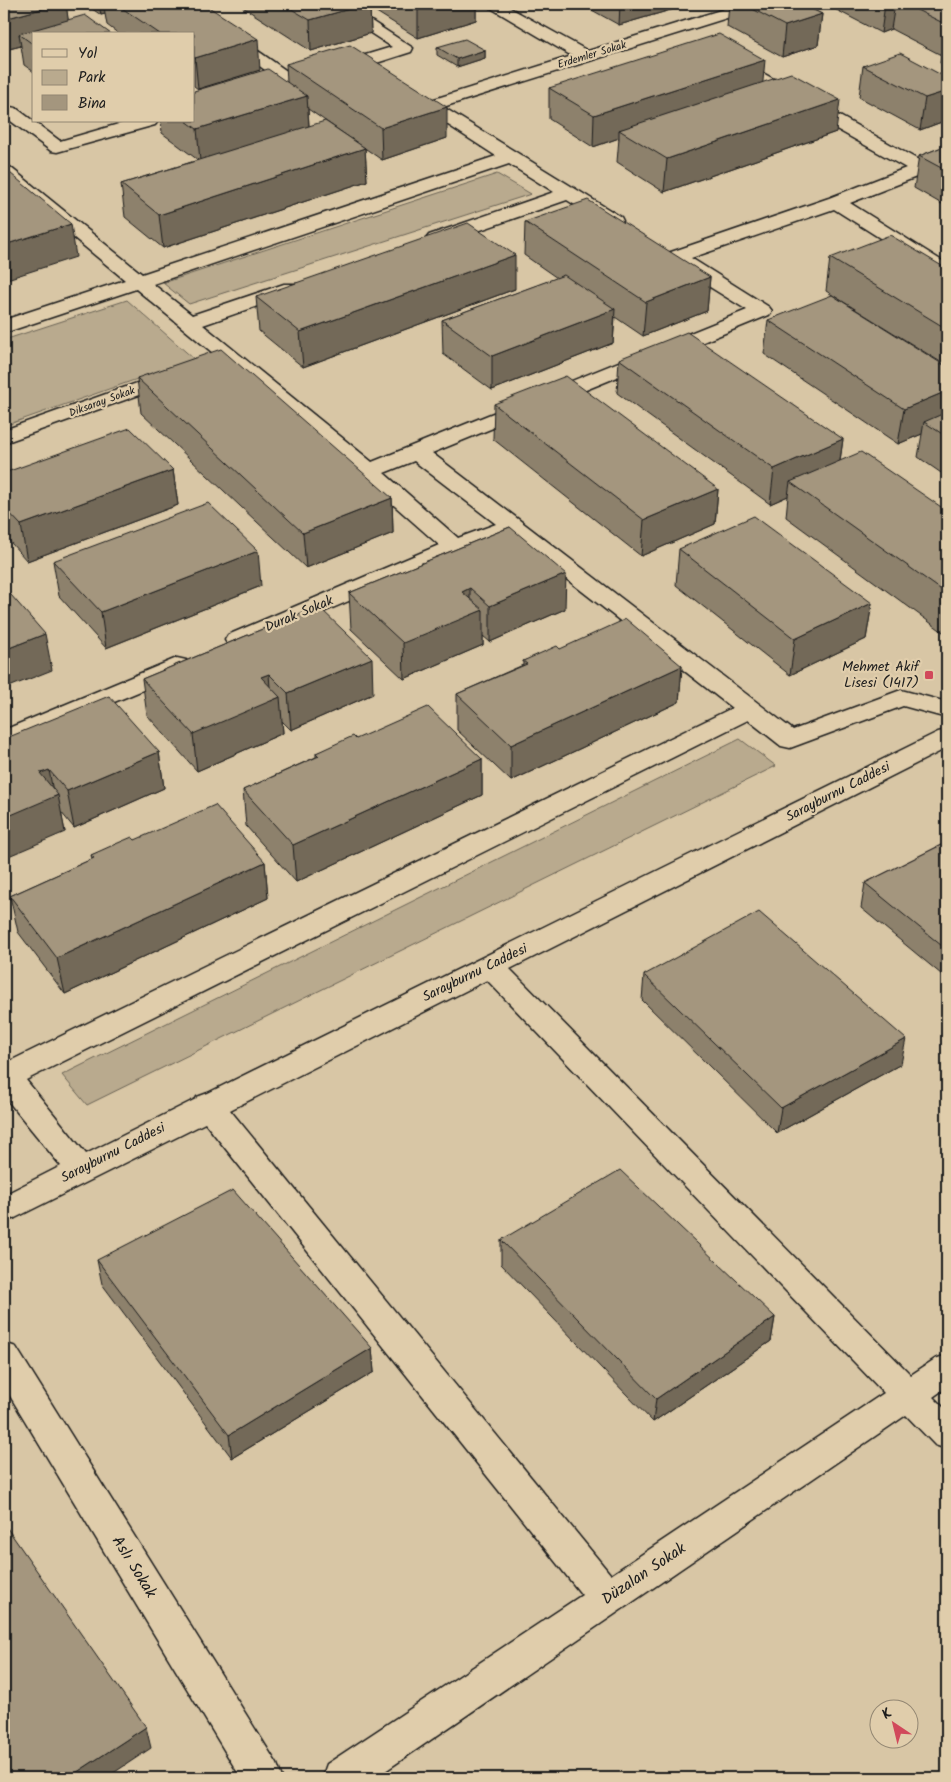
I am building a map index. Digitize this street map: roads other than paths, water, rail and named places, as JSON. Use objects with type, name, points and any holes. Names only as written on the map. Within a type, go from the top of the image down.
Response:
[{"type":"street","points":[[181,4],[292,81]]},
{"type":"street","points":[[334,4],[405,48],[340,68]]},
{"type":"street","points":[[492,4],[586,57]]},
{"type":"street","name":"Erdemler Sokak","points":[[428,106],[756,4]]},
{"type":"street","points":[[672,30],[689,40]]},
{"type":"street","points":[[715,54],[921,169]]},
{"type":"street","points":[[358,63],[626,228]]},
{"type":"street","points":[[265,89],[311,76]]},
{"type":"street","points":[[6,111],[58,147],[146,122]]},
{"type":"street","points":[[4,327],[140,283],[511,157]]},
{"type":"street","points":[[369,471],[689,350],[762,311],[667,253],[836,202],[947,158]]},
{"type":"street","points":[[4,171],[188,323],[210,363],[369,471],[455,547]]},
{"type":"street","points":[[420,244],[569,194]]},
{"type":"street","points":[[836,202],[947,272]]},
{"type":"street","points":[[188,323],[309,282]]},
{"type":"street","name":"Diksaray Sokak","points":[[4,437],[210,363]]},
{"type":"street","points":[[418,453],[790,740],[902,698],[947,710]]},
{"type":"street","name":"Durak Sokak","points":[[220,648],[455,547],[513,526]]},
{"type":"street","points":[[4,740],[193,659]]},
{"type":"street","points":[[81,1169],[4,1076],[750,709]]},
{"type":"street","name":"Sarayburnu Caddesi","points":[[4,1209],[208,1105],[947,738]]},
{"type":"street","points":[[490,966],[947,1434]]},
{"type":"street","points":[[208,1105],[607,1598]]},
{"type":"street","name":"Aslı Sokak","points":[[4,1357],[263,1778]]},
{"type":"street","name":"Düzalan Sokak","points":[[341,1778],[947,1369]]},
{"type":"place","name":"Mehmet Akif Lisesi (1417)","points":[[929,675]]}]
